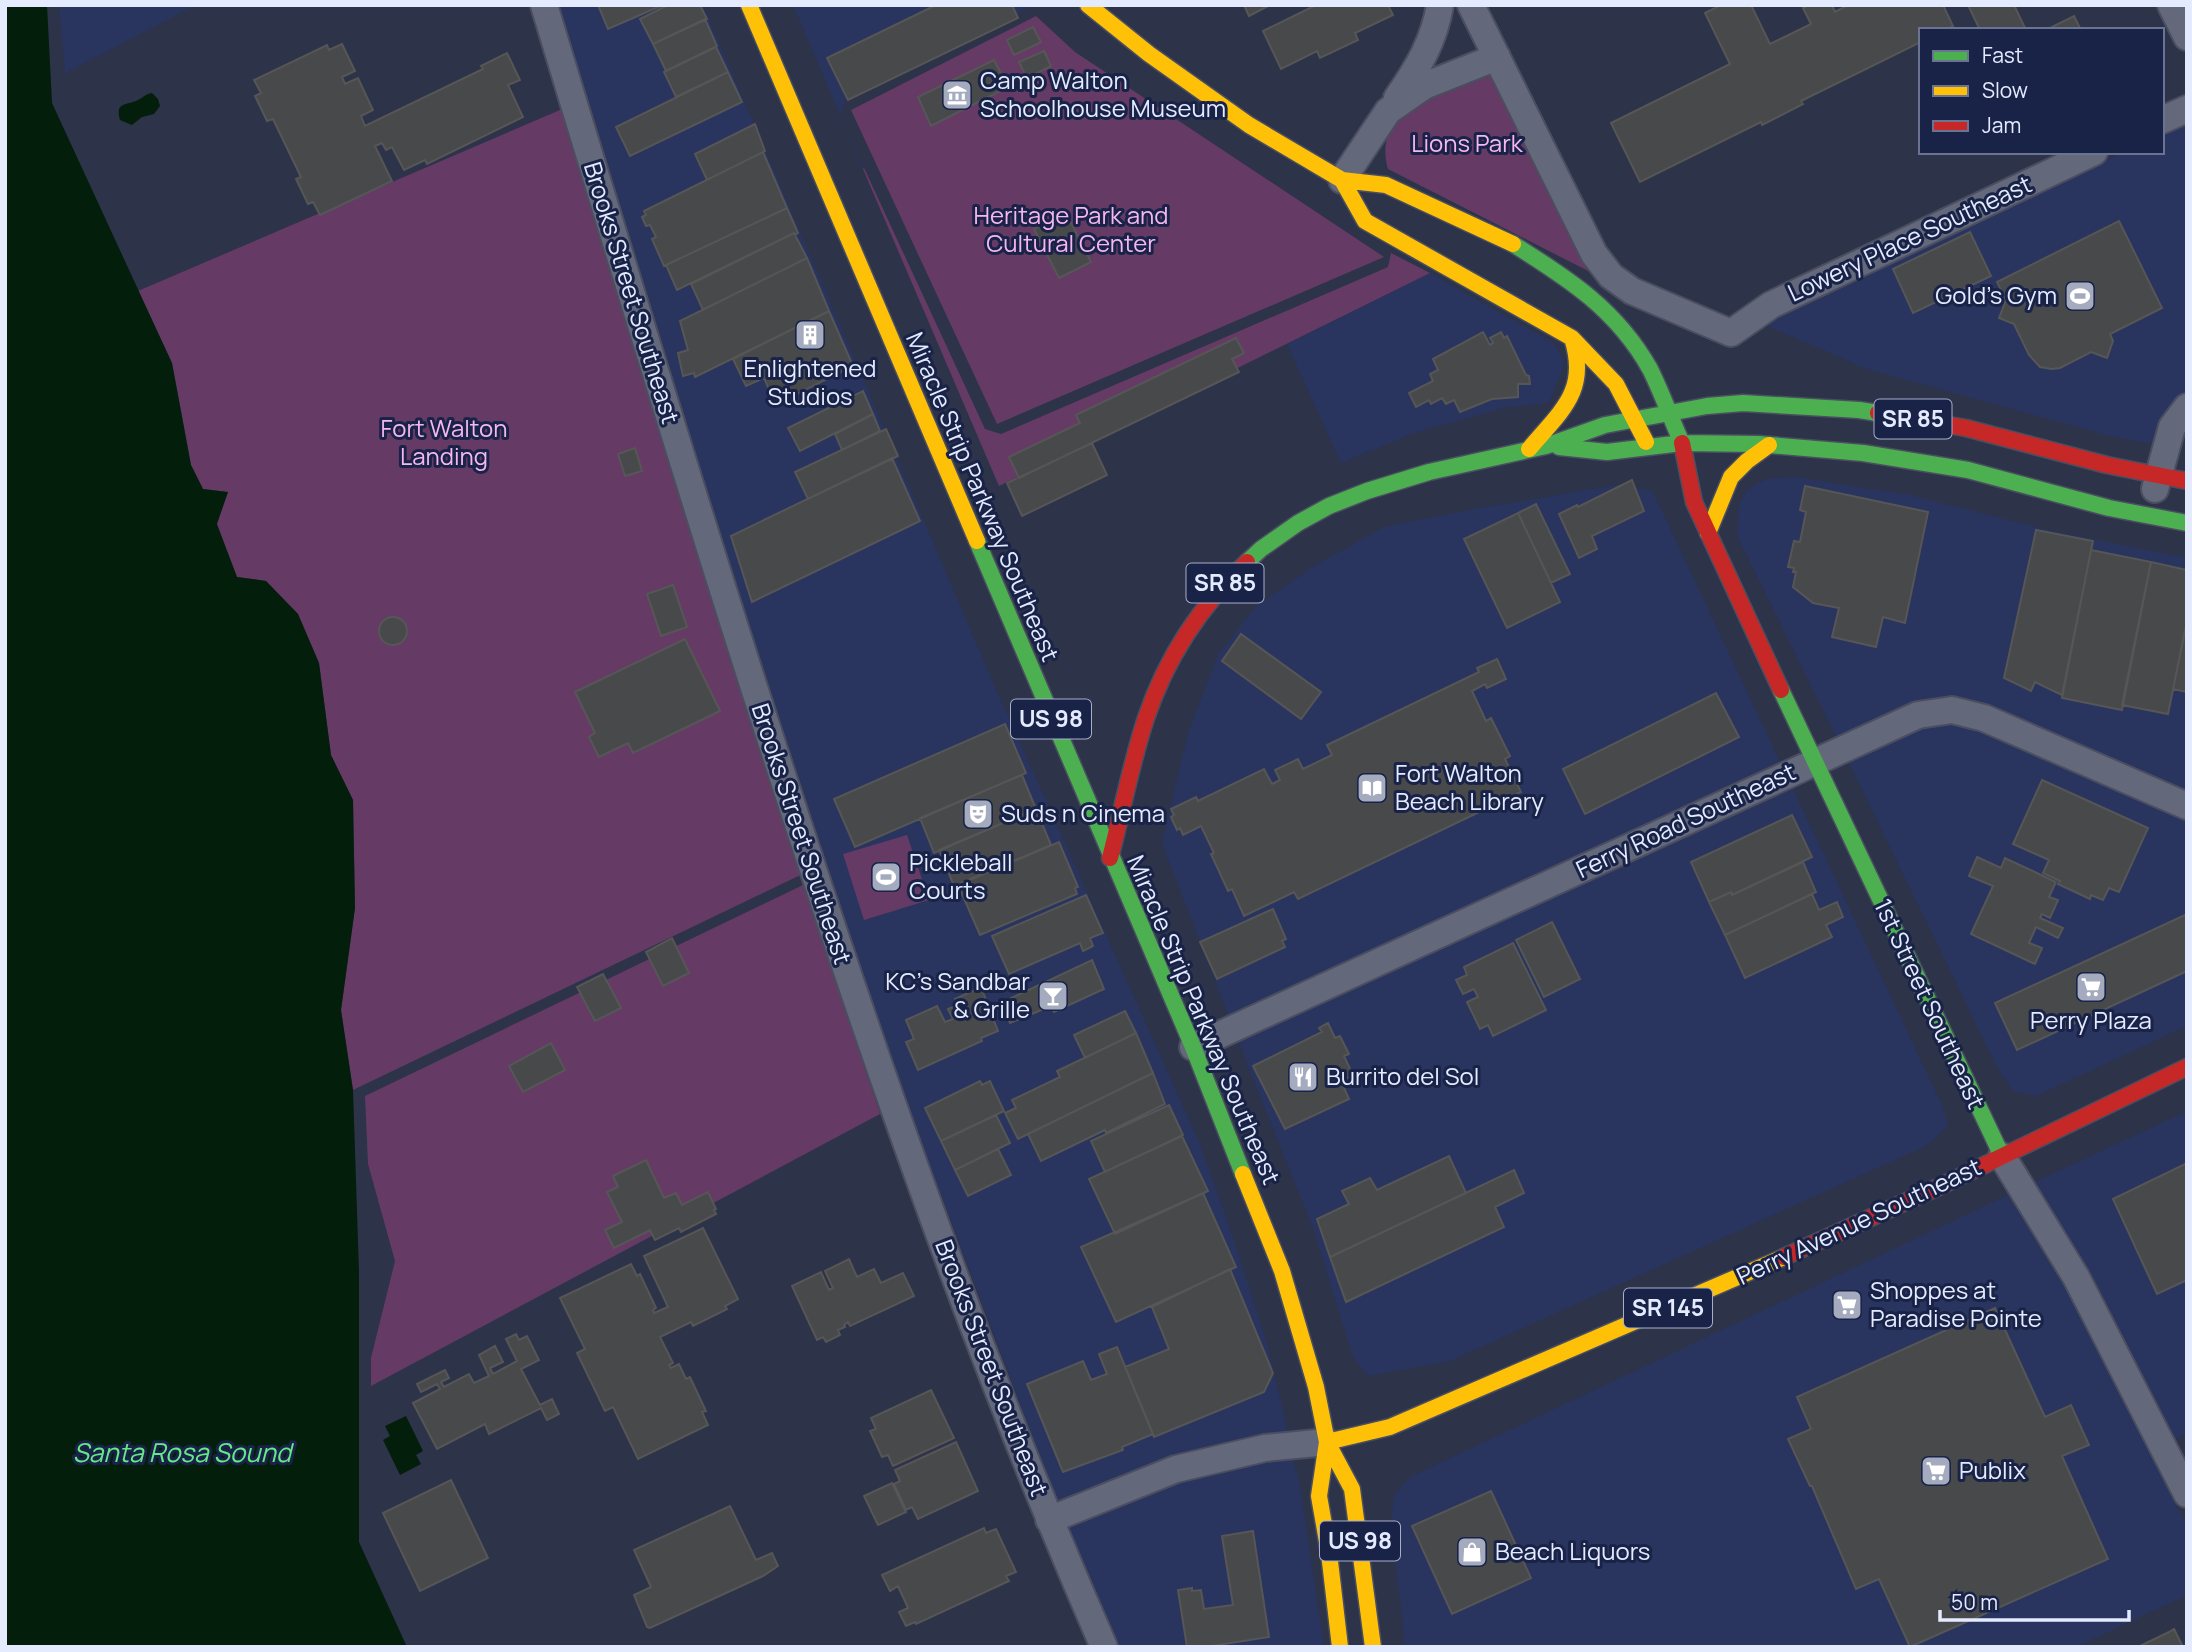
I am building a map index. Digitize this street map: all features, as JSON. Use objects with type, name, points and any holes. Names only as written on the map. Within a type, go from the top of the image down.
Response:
[{"type":"main road","name":"Miracle Strip Parkway Southeast","points":[[749,5],[1192,1047],[1282,1271],[1316,1387],[1327,1442]]},
{"type":"main road","points":[[1088,5],[1149,54],[1249,125],[1342,180],[1387,185],[1474,224],[1557,270],[1590,295],[1620,328],[1650,370],[1682,443],[1694,502]]},
{"type":"main road","points":[[1342,180],[1365,222],[1572,338],[1616,384],[1649,447],[1662,465]]},
{"type":"main road","points":[[1538,447],[1570,398],[1577,379],[1579,361],[1572,338]]},
{"type":"main road","name":"SR 85","points":[[1110,858],[1146,719],[1163,676],[1201,611],[1228,580],[1261,549],[1298,523],[1329,506],[1367,491],[1429,472],[1538,447],[1605,425],[1743,403],[1858,410],[1966,428],[2107,465],[2187,481]]},
{"type":"main road","name":"SR 85","points":[[1538,447],[1607,452],[1682,443],[1769,445],[1863,453],[1968,470],[2109,508],[2187,523]]},
{"type":"main road","points":[[1708,533],[1731,477],[1769,445]]},
{"type":"main road","points":[[1677,484],[1694,502]]},
{"type":"main road","name":"1st Street Southeast","points":[[1694,502],[2002,1156]]},
{"type":"main road","name":"Perry Avenue Southeast","points":[[1327,1442],[1391,1427],[1735,1279],[2187,1067]]},
{"type":"main road","name":"US 98","points":[[1327,1442],[1319,1496],[1340,1647]]},
{"type":"main road","name":"US 98","points":[[1327,1442],[1352,1489],[1373,1647]]},
{"type":"street","name":"Brooks Street Southeast","points":[[544,5],[712,559],[851,987],[908,1151],[1049,1520],[1104,1647]]},
{"type":"street","points":[[1342,180],[1415,73],[1436,30],[1440,5]]},
{"type":"street","points":[[1388,111],[1424,86],[1497,57],[1471,5]]},
{"type":"street","points":[[2171,5],[2187,37]]},
{"type":"street","name":"Lowery Place Southeast","points":[[1497,57],[1594,254],[1611,276],[1632,291],[1731,333],[1771,305],[2090,154]]},
{"type":"street","points":[[2164,119],[2187,108]]},
{"type":"street","points":[[2150,516],[2157,475],[2172,428],[2187,407]]},
{"type":"street","name":"Ferry Road Southeast","points":[[1192,1047],[1918,715],[1952,710],[1984,718],[2187,806]]},
{"type":"street","name":"1st Street Southeast","points":[[2002,1156],[2076,1277],[2177,1452],[2187,1494]]},
{"type":"street","name":"Perry Avenue Southeast","points":[[1049,1520],[1176,1469],[1265,1448],[1327,1442]]},
{"type":"shaded area","points":[[59,5],[196,5],[65,73]]},
{"type":"shaded area","points":[[559,5],[703,5],[995,687],[1199,1142],[1268,1347],[1288,1433],[1058,1503],[922,1145],[861,969],[726,554]]},
{"type":"shaded area","points":[[793,5],[1036,5],[1037,7],[1031,6],[846,100],[840,115],[863,169]]},
{"type":"shaded area","points":[[2187,122],[2187,391],[2174,401],[2160,421],[2152,444],[2110,436],[1867,369],[1765,325],[1777,316],[2120,154],[2164,154],[2164,133]]},
{"type":"shaded area","points":[[1430,273],[1554,343],[1565,363],[1549,403],[1504,408],[1414,433],[1341,463],[1287,344]]},
{"type":"shaded area","points":[[1796,477],[1910,495],[2044,529],[2187,558],[2187,791],[1991,706],[1957,698],[1913,703],[1837,738],[1737,536],[1739,505],[1748,489],[1766,479]]},
{"type":"shaded area","points":[[1622,484],[1653,492],[1781,764],[1229,1017],[1162,843],[1188,733],[1218,655],[1256,606],[1314,566],[1384,527]]},
{"type":"shaded area","points":[[1950,724],[1978,730],[2187,821],[2187,1026],[2036,1096],[2012,1091],[1997,1067],[1848,761],[1921,728]]},
{"type":"shaded area","points":[[1792,787],[1943,1107],[1948,1126],[1926,1146],[1450,1361],[1368,1376],[1353,1357],[1314,1231],[1238,1041]]},
{"type":"shaded area","points":[[2187,1111],[2187,1433],[2175,1439],[2089,1270],[2035,1182]]},
{"type":"shaded area","points":[[2008,1195],[2063,1284],[2187,1526],[2187,1595],[2076,1647],[1405,1647],[1391,1522],[1394,1495],[1410,1477]]},
{"type":"shaded area","points":[[1293,1459],[1300,1486],[1324,1647],[1120,1647],[1068,1526],[1179,1482],[1266,1461]]},
{"type":"green space","name":"Heritage Park and Cultural Center","points":[[1036,16],[1075,52],[1384,257],[997,424],[851,110]]},
{"type":"green space","name":"Lions Park","points":[[1493,74],[1602,278],[1388,169],[1386,148],[1391,131],[1402,116],[1436,95]]},
{"type":"green space","name":"Fort Walton Landing","points":[[574,104],[813,869],[353,1090],[341,1010],[355,908],[353,800],[331,755],[319,663],[298,614],[266,581],[237,577],[216,524],[228,492],[203,489],[191,465],[172,363],[138,291]]},
{"type":"green space","points":[[864,168],[985,429],[1001,434],[1388,267],[1391,253],[1430,273],[999,486]]},
{"type":"green space","name":"Pickleball Courts","points":[[907,835],[929,900],[864,920],[843,854]]},
{"type":"green space","points":[[803,885],[880,1114],[371,1386],[371,1358],[395,1261],[368,1164],[365,1096]]},
{"type":"water","name":"Santa Rosa Sound","points":[[5,5],[47,5],[52,103],[172,363],[191,465],[203,489],[228,492],[217,524],[237,577],[266,581],[298,614],[319,663],[331,755],[353,800],[355,908],[341,1010],[353,1090],[359,1272],[359,1542],[407,1647],[5,1647]]},
{"type":"water","points":[[152,93],[160,106],[154,114],[142,117],[132,125],[120,120],[119,110],[122,106]]},
{"type":"water","points":[[406,1416],[423,1451],[416,1455],[421,1464],[400,1475],[383,1440],[390,1436],[385,1426]]},
{"type":"building","points":[[598,5],[663,5],[608,29]]},
{"type":"building","points":[[668,5],[700,5],[707,19],[653,44],[640,19]]},
{"type":"building","points":[[936,5],[1012,5],[1018,18],[848,100],[827,58]]},
{"type":"building","points":[[1244,5],[1270,5],[1249,16]]},
{"type":"building","points":[[1316,5],[1388,5],[1393,15],[1355,33],[1358,40],[1320,58],[1317,51],[1281,69],[1263,31]]},
{"type":"building","points":[[1721,5],[1751,5],[1770,44],[1811,24],[1803,8],[1809,5],[1832,5],[1835,12],[1848,5],[1943,5],[1953,26],[1919,28],[1919,43],[1801,101],[1803,104],[1762,125],[1761,122],[1640,182],[1611,123],[1730,64],[1705,13]]},
{"type":"building","points":[[1968,5],[2014,5],[2025,28],[1979,28]]},
{"type":"building","points":[[2074,16],[2080,28],[2050,28]]},
{"type":"building","points":[[705,19],[717,46],[666,71],[653,44]]},
{"type":"building","points":[[1033,27],[1041,42],[1014,55],[1007,40]]},
{"type":"building","points":[[342,44],[355,71],[342,77],[345,84],[358,78],[373,110],[361,116],[365,126],[483,69],[481,66],[507,53],[520,80],[508,85],[523,117],[427,164],[425,160],[404,170],[392,147],[386,150],[382,143],[375,146],[392,181],[320,215],[313,202],[308,204],[296,179],[301,177],[273,119],[267,121],[255,96],[261,93],[254,80],[327,45],[329,50]]},
{"type":"building","points":[[716,47],[728,72],[676,97],[664,72]]},
{"type":"building","points":[[1044,51],[1051,66],[1027,78],[1019,62]]},
{"type":"building","name":"Camp Walton Schoolhouse Museum","points":[[994,60],[1008,87],[931,126],[918,97]]},
{"type":"building","points":[[728,72],[742,102],[630,156],[616,127]]},
{"type":"building","points":[[755,124],[765,151],[707,180],[695,154]]},
{"type":"building","points":[[763,152],[787,208],[664,266],[652,239],[656,237],[642,217],[646,215],[644,211]]},
{"type":"building","points":[[787,208],[798,233],[677,290],[666,265]]},
{"type":"building","points":[[1066,213],[1091,262],[1059,278],[1034,229]]},
{"type":"building","name":"Gold's Gym","points":[[2119,221],[2162,308],[2110,334],[2113,341],[2107,358],[2091,352],[2060,368],[2040,367],[2029,355],[2014,324],[1999,318],[2006,300],[1997,282]]},
{"type":"building","points":[[1970,232],[1991,276],[1913,313],[1893,269]]},
{"type":"building","points":[[794,233],[807,258],[703,310],[691,284]]},
{"type":"building","points":[[807,258],[829,311],[695,377],[694,373],[683,376],[678,353],[688,350],[680,321]]},
{"type":"building","name":"Enlightened Studios","points":[[829,311],[853,366],[791,397],[787,389],[772,396],[764,378],[746,386],[733,359]]},
{"type":"building","points":[[1483,332],[1490,345],[1493,343],[1490,338],[1501,332],[1504,338],[1507,336],[1526,375],[1529,376],[1530,384],[1518,384],[1518,397],[1492,399],[1460,412],[1454,400],[1446,404],[1442,398],[1431,404],[1429,400],[1416,407],[1409,393],[1433,381],[1430,374],[1438,370],[1433,359]]},
{"type":"building","points":[[1236,338],[1244,353],[1232,359],[1239,372],[1019,478],[1009,457],[1080,423],[1076,415]]},
{"type":"building","points":[[863,391],[873,414],[800,451],[788,428]]},
{"type":"building","points":[[873,414],[880,431],[842,450],[835,434]]},
{"type":"building","points":[[886,429],[898,456],[808,499],[795,472]]},
{"type":"building","points":[[1092,443],[1107,475],[1022,516],[1007,483]]},
{"type":"building","points":[[635,448],[642,471],[625,476],[618,454]]},
{"type":"building","points":[[892,458],[920,521],[752,602],[731,536]]},
{"type":"building","points":[[1632,480],[1644,511],[1592,536],[1597,549],[1579,558],[1559,514]]},
{"type":"building","points":[[1805,486],[1928,512],[1905,623],[1883,617],[1876,647],[1832,637],[1839,608],[1813,603],[1793,587],[1796,572],[1793,572],[1794,568],[1788,567],[1794,541],[1800,542],[1806,512],[1800,510]]},
{"type":"building","points":[[1536,504],[1570,574],[1551,583],[1518,513]]},
{"type":"building","points":[[1518,513],[1560,602],[1507,628],[1464,539]]},
{"type":"building","points":[[2036,530],[2093,541],[2062,695],[2035,682],[2031,691],[2004,678]]},
{"type":"building","points":[[2091,550],[2151,562],[2122,710],[2062,698]]},
{"type":"building","points":[[2151,562],[2187,570],[2187,621],[2168,714],[2122,705]]},
{"type":"building","points":[[673,585],[687,627],[661,636],[647,594]]},
{"type":"building","points":[[393,617],[403,621],[407,631],[403,641],[393,645],[383,641],[379,631],[383,621]]},
{"type":"building","points":[[2187,621],[2187,692],[2173,689]]},
{"type":"building","points":[[1241,634],[1321,692],[1301,719],[1222,661]]},
{"type":"building","points":[[685,639],[720,711],[633,753],[628,743],[599,757],[589,737],[595,733],[575,692]]},
{"type":"building","name":"Fort Walton Beach Library","points":[[1497,659],[1506,679],[1487,688],[1485,684],[1472,691],[1486,721],[1491,718],[1510,756],[1505,759],[1521,792],[1298,899],[1294,892],[1244,916],[1232,889],[1228,891],[1201,826],[1183,835],[1180,828],[1177,830],[1171,817],[1174,815],[1171,809],[1196,797],[1198,801],[1264,769],[1272,784],[1280,780],[1275,770],[1298,759],[1303,769],[1332,755],[1327,745],[1479,672],[1477,668]]},
{"type":"building","points":[[1716,693],[1739,737],[1585,814],[1563,769]]},
{"type":"building","points":[[1005,724],[1026,773],[855,847],[834,799]]},
{"type":"building","name":"Suds n Cinema","points":[[1022,775],[1036,809],[934,853],[920,818]]},
{"type":"building","points":[[2042,780],[2148,828],[2119,892],[2109,888],[2103,900],[2091,895],[2090,899],[2058,884],[2060,881],[2043,873],[2049,860],[2013,844]]},
{"type":"building","points":[[1036,809],[1051,845],[954,886],[939,850]]},
{"type":"building","points":[[1792,815],[1812,857],[1732,895],[1731,892],[1709,902],[1691,862]]},
{"type":"building","points":[[1059,842],[1078,887],[1075,888],[1077,894],[980,935],[958,885]]},
{"type":"building","points":[[1977,857],[2001,868],[2005,858],[2056,882],[2049,897],[2058,900],[2050,918],[2042,914],[2040,918],[2063,928],[2058,938],[2036,927],[2029,943],[2042,948],[2035,964],[1971,934],[1993,886],[1969,876]]},
{"type":"building","points":[[1803,862],[1816,892],[1725,935],[1709,902],[1731,892],[1732,895]]},
{"type":"building","points":[[1812,894],[1819,910],[1837,902],[1843,917],[1826,925],[1832,937],[1745,978],[1725,935]]},
{"type":"building","points":[[1086,895],[1103,933],[1090,938],[1093,946],[1083,951],[1080,943],[1009,974],[992,936]]},
{"type":"building","points":[[1273,909],[1286,939],[1282,941],[1285,947],[1217,979],[1200,942]]},
{"type":"building","name":"Perry Plaza","points":[[2187,914],[2187,971],[2017,1050],[1995,1003]]},
{"type":"building","points":[[1552,922],[1580,979],[1544,997],[1516,940]]},
{"type":"building","points":[[672,938],[689,973],[663,986],[646,952]]},
{"type":"building","points":[[1513,943],[1546,1010],[1493,1036],[1488,1025],[1480,1029],[1467,1002],[1478,997],[1474,989],[1463,994],[1456,980],[1467,975],[1464,967]]},
{"type":"building","name":"KC's Sandbar & Grille","points":[[1092,960],[1104,989],[1054,1012],[1051,1006],[1010,1023],[1001,1003]]},
{"type":"building","points":[[603,974],[621,1008],[595,1021],[577,987]]},
{"type":"building","points":[[981,987],[998,1031],[918,1070],[906,1042],[914,1039],[906,1020],[937,1006],[945,1022],[953,1019],[948,1009],[958,1005],[955,999]]},
{"type":"building","points":[[1125,1011],[1136,1033],[1085,1058],[1074,1035]]},
{"type":"building","name":"Burrito del Sol","points":[[1328,1023],[1335,1038],[1340,1036],[1349,1054],[1344,1056],[1353,1075],[1341,1081],[1349,1099],[1285,1129],[1253,1066],[1322,1032],[1319,1028]]},
{"type":"building","points":[[1136,1033],[1153,1073],[1018,1139],[1005,1113],[1016,1108],[1012,1100],[1060,1077],[1057,1071]]},
{"type":"building","points":[[551,1043],[565,1070],[523,1092],[509,1066]]},
{"type":"building","points":[[1153,1073],[1165,1104],[1041,1161],[1028,1134]]},
{"type":"building","points":[[980,1081],[982,1085],[990,1081],[1004,1111],[941,1141],[925,1108]]},
{"type":"building","points":[[1169,1105],[1183,1135],[1105,1172],[1091,1141]]},
{"type":"building","points":[[996,1115],[1010,1143],[955,1170],[941,1141]]},
{"type":"building","points":[[1182,1136],[1208,1191],[1115,1234],[1089,1179]]},
{"type":"building","points":[[998,1149],[1011,1175],[968,1196],[955,1170]]},
{"type":"building","points":[[1449,1156],[1466,1193],[1330,1257],[1317,1219],[1349,1204],[1342,1191],[1370,1178],[1377,1190]]},
{"type":"building","points":[[646,1160],[664,1198],[676,1193],[682,1205],[708,1192],[716,1214],[681,1232],[679,1228],[655,1240],[650,1230],[614,1248],[605,1230],[622,1222],[607,1192],[618,1187],[613,1176]]},
{"type":"building","points":[[2187,1163],[2187,1280],[2157,1294],[2113,1199]]},
{"type":"building","points":[[1514,1170],[1524,1193],[1495,1207],[1504,1227],[1346,1302],[1330,1257]]},
{"type":"building","points":[[1203,1193],[1236,1267],[1116,1322],[1081,1247]]},
{"type":"building","points":[[703,1228],[738,1299],[725,1306],[727,1309],[693,1326],[691,1322],[660,1337],[673,1363],[669,1365],[671,1368],[679,1364],[686,1379],[690,1377],[706,1411],[702,1412],[708,1425],[638,1459],[613,1407],[605,1411],[577,1353],[585,1349],[560,1298],[631,1264],[637,1276],[640,1274],[656,1308],[654,1313],[668,1307],[644,1256]]},
{"type":"building","points":[[849,1259],[857,1277],[874,1269],[881,1283],[903,1273],[914,1296],[850,1326],[848,1322],[838,1330],[840,1335],[826,1342],[823,1337],[817,1340],[792,1286],[821,1272],[829,1290],[833,1288],[825,1271]]},
{"type":"building","points":[[1230,1269],[1273,1373],[1264,1392],[1154,1437],[1125,1367],[1169,1349],[1152,1307]]},
{"type":"building","name":"Publix","points":[[1995,1308],[2045,1417],[2071,1405],[2089,1445],[2062,1456],[2108,1559],[1910,1647],[1879,1579],[1856,1589],[1812,1486],[1788,1439],[1811,1429],[1797,1397]]},
{"type":"building","points":[[516,1334],[519,1340],[527,1336],[539,1360],[521,1369],[540,1405],[552,1399],[559,1414],[547,1420],[541,1408],[489,1434],[485,1424],[437,1449],[413,1403],[440,1389],[437,1384],[421,1392],[417,1384],[445,1370],[449,1378],[441,1382],[444,1387],[469,1374],[474,1383],[489,1376],[479,1355],[495,1346],[503,1362],[490,1368],[493,1374],[517,1361],[506,1339]]},
{"type":"building","points":[[1117,1347],[1153,1434],[1122,1447],[1123,1450],[1063,1472],[1027,1384],[1083,1361],[1091,1380],[1107,1374],[1099,1354]]},
{"type":"building","points":[[931,1390],[954,1438],[893,1466],[888,1455],[882,1457],[870,1431],[876,1429],[871,1418]]},
{"type":"building","points":[[956,1442],[978,1491],[918,1519],[912,1507],[906,1510],[894,1484],[900,1481],[895,1470]]},
{"type":"building","points":[[451,1480],[488,1558],[420,1591],[383,1513]]},
{"type":"building","points":[[892,1483],[906,1512],[878,1525],[864,1496]]},
{"type":"building","name":"Beach Liquors","points":[[1491,1491],[1531,1578],[1452,1614],[1412,1526]]},
{"type":"building","points":[[730,1506],[756,1560],[772,1553],[778,1566],[763,1576],[650,1628],[647,1627],[634,1595],[651,1587],[634,1550]]},
{"type":"building","points":[[984,1528],[986,1533],[996,1529],[1016,1572],[1006,1576],[1009,1581],[916,1624],[915,1622],[906,1626],[899,1612],[908,1608],[898,1586],[890,1591],[882,1575]]},
{"type":"building","points":[[1253,1531],[1269,1637],[1205,1647],[1187,1647],[1178,1590],[1201,1590],[1204,1609],[1233,1605],[1222,1536]]},
{"type":"building","points":[[2174,1629],[2183,1647],[2140,1646],[2169,1632]]},
{"type":"traffic: fast","points":[[1513,244],[1572,283],[1623,330],[1650,369],[1682,443]]},
{"type":"traffic: fast","points":[[1247,562],[1298,523],[1329,506],[1367,491],[1429,472],[1546,446],[1605,425],[1707,406],[1743,403],[1878,413]]},
{"type":"traffic: fast","points":[[1559,447],[1607,452],[1682,443],[1758,444],[1863,453],[1968,470],[2109,508],[2187,523]]},
{"type":"traffic: fast","points":[[977,541],[1193,1047],[1243,1174]]},
{"type":"traffic: fast","points":[[1781,690],[2002,1156]]},
{"type":"traffic: slow","points":[[749,5],[977,541]]},
{"type":"traffic: slow","points":[[1088,5],[1149,54],[1249,125],[1342,180],[1386,185],[1513,244]]},
{"type":"traffic: slow","points":[[1342,180],[1365,221],[1572,338],[1616,384],[1646,442]]},
{"type":"traffic: slow","points":[[1529,449],[1569,399],[1577,372],[1572,338]]},
{"type":"traffic: slow","points":[[1708,533],[1731,477],[1769,445]]},
{"type":"traffic: slow","points":[[1243,1174],[1282,1271],[1316,1387],[1327,1442],[1352,1489],[1373,1647]]},
{"type":"traffic: slow","points":[[1327,1442],[1390,1427],[1784,1257]]},
{"type":"traffic: slow","points":[[1327,1442],[1319,1496],[1340,1647]]},
{"type":"traffic: jam","points":[[1878,413],[1966,428],[2107,465],[2187,481]]},
{"type":"traffic: jam","points":[[1682,443],[1694,502],[1781,690]]},
{"type":"traffic: jam","points":[[1110,858],[1131,770],[1154,696],[1175,654],[1200,615],[1247,562]]},
{"type":"traffic: jam","points":[[1784,1257],[1945,1184],[2187,1067]]},
{"type":"place","name":"Camp Walton Schoolhouse Museum","points":[[957,95]]},
{"type":"place","name":"Gold's Gym","points":[[2080,296]]},
{"type":"place","name":"Enlightened Studios","points":[[810,335]]},
{"type":"place","name":"Fort Walton Beach Library","points":[[1372,788]]},
{"type":"place","name":"Suds n Cinema","points":[[978,814]]},
{"type":"place","name":"Pickleball Courts","points":[[886,877]]},
{"type":"place","name":"Perry Plaza","points":[[2091,987]]},
{"type":"place","name":"KC's Sandbar & Grille","points":[[1053,996]]},
{"type":"place","name":"Burrito del Sol","points":[[1303,1077]]},
{"type":"place","name":"Shoppes at Paradise Pointe","points":[[1847,1305]]},
{"type":"place","name":"Publix","points":[[1936,1471]]},
{"type":"place","name":"Beach Liquors","points":[[1472,1552]]}]
